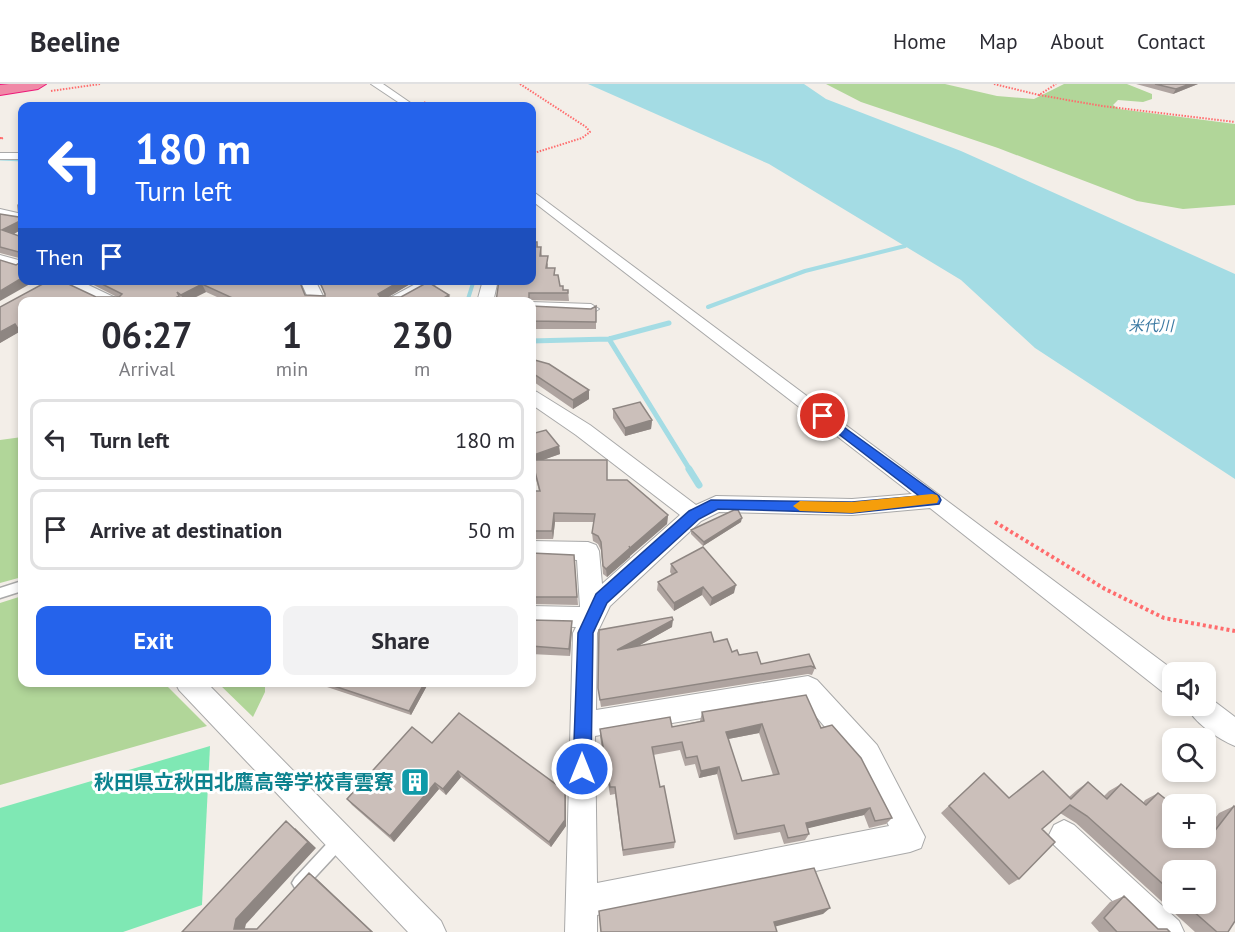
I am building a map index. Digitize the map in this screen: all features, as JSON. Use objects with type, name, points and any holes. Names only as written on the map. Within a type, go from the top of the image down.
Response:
[{"type":"highway","points":[[0,90],[38,84]]},
{"type":"street","points":[[376,84],[404,102]]},
{"type":"street","points":[[0,156],[18,156]]},
{"type":"street","points":[[536,198],[1162,676]]},
{"type":"street","points":[[0,213],[18,217]]},
{"type":"street","points":[[0,259],[18,265]]},
{"type":"street","points":[[76,285],[105,297]]},
{"type":"street","points":[[400,297],[425,285]]},
{"type":"street","points":[[536,307],[591,309]]},
{"type":"street","points":[[536,399],[583,430],[694,515]]},
{"type":"street","points":[[582,725],[808,688],[867,755],[910,837],[581,917],[582,725],[585,633],[601,599],[694,515],[716,504],[852,507],[934,500]]},
{"type":"street","points":[[536,550],[588,551],[592,617]]},
{"type":"street","points":[[536,616],[592,617]]},
{"type":"street","points":[[193,687],[430,932]]},
{"type":"street","points":[[1213,716],[1235,733]]},
{"type":"street","points":[[1064,835],[1168,932]]},
{"type":"lane","points":[[0,593],[18,587]]},
{"type":"lane","points":[[286,898],[341,839]]},
{"type":"path","points":[[520,84],[590,132],[582,138],[536,152]]},
{"type":"path","points":[[994,84],[1102,106],[1235,122]]},
{"type":"path","points":[[1039,95],[1056,84]]},
{"type":"path","points":[[987,518],[1105,590],[1164,618],[1235,631]]},
{"type":"green space","points":[[826,84],[945,84],[997,96],[1034,99],[1064,84],[1127,84],[1152,94],[1152,99],[1143,102],[1118,100],[1113,105],[1119,109],[1235,124],[1235,205],[1183,209],[1137,201],[998,148],[861,102]]},
{"type":"green space","points":[[18,438],[18,578],[0,583],[0,440]]},
{"type":"green space","points":[[18,597],[18,687],[168,687],[207,726],[0,785],[0,603]]},
{"type":"green space","points":[[222,687],[265,687],[265,692],[253,717]]},
{"type":"green space","points":[[210,746],[202,905],[123,932],[0,932],[0,808]]},
{"type":"water","name":"米代川","points":[[588,84],[804,84],[826,99],[961,151],[1235,274],[1235,479],[1035,348],[961,280],[769,164]]},
{"type":"building","points":[[1155,84],[1190,84],[1176,89]]},
{"type":"building","points":[[0,214],[18,217],[18,222],[2,230],[18,236],[18,252],[0,247]]},
{"type":"building","points":[[536,242],[537,247],[541,247],[540,256],[548,256],[546,268],[555,268],[554,275],[558,275],[560,286],[563,286],[563,290],[568,290],[568,293],[529,293],[529,297],[497,297],[498,285],[536,285]]},
{"type":"building","points":[[0,260],[18,264],[18,280],[0,291]]},
{"type":"building","points":[[41,285],[71,285],[96,297],[19,297]]},
{"type":"building","points":[[104,285],[200,285],[181,295],[177,292],[179,296],[119,297],[122,294]]},
{"type":"building","points":[[204,285],[301,285],[305,295],[325,296],[321,285],[393,285],[378,294],[380,297],[230,297]]},
{"type":"building","points":[[423,285],[433,285],[449,295],[446,297],[401,297]]},
{"type":"building","points":[[18,297],[18,329],[15,324],[0,332],[0,307]]},
{"type":"building","points":[[536,306],[591,309],[596,306],[596,322],[536,321]]},
{"type":"building","points":[[536,360],[549,364],[589,390],[573,400],[536,375]]},
{"type":"building","points":[[640,402],[652,420],[625,428],[613,409]]},
{"type":"building","points":[[546,430],[559,446],[536,454],[536,433]]},
{"type":"building","points":[[536,460],[607,460],[607,480],[627,480],[668,515],[606,569],[603,566],[601,542],[598,536],[592,533],[595,514],[554,513],[552,531],[536,531],[536,491],[540,491],[536,476]]},
{"type":"building","points":[[738,510],[742,518],[704,542],[691,530]]},
{"type":"building","points":[[703,547],[736,585],[712,598],[703,587],[674,603],[658,582],[677,572],[671,564]]},
{"type":"building","points":[[536,553],[574,555],[577,597],[536,597]]},
{"type":"building","points":[[672,617],[673,620],[617,650],[711,632],[714,642],[727,639],[732,652],[737,650],[739,655],[757,652],[761,664],[809,654],[815,668],[811,666],[600,700],[598,688],[599,630]]},
{"type":"building","points":[[536,620],[572,621],[569,649],[536,646]]},
{"type":"building","points":[[337,687],[422,687],[409,711]]},
{"type":"building","points":[[806,695],[821,728],[832,725],[861,758],[892,818],[875,821],[870,808],[806,823],[809,834],[788,838],[784,825],[737,834],[719,767],[701,771],[697,756],[686,758],[682,742],[652,747],[660,787],[664,786],[675,842],[623,850],[615,787],[610,787],[600,729],[670,717],[672,727],[704,721],[702,712]],"holes":[[[762,724],[779,774],[742,781],[726,732]]]},
{"type":"building","name":"秋田県立秋田北鷹高等学校青雲寮","points":[[459,713],[565,791],[565,820],[549,842],[458,771],[443,789],[435,783],[390,836],[347,799],[412,727],[432,743]]},
{"type":"building","points":[[1043,771],[1071,799],[1088,782],[1107,799],[1121,784],[1146,805],[1158,793],[1162,796],[1162,848],[1216,848],[1216,829],[1234,806],[1235,921],[1228,932],[1217,932],[1197,914],[1216,914],[1216,860],[1162,860],[1162,883],[1087,816],[1070,805],[1042,829],[1055,842],[1019,879],[949,806],[984,773],[1009,798]]},
{"type":"building","points":[[286,821],[308,842],[236,919],[234,929],[257,929],[309,873],[372,932],[182,932]]},
{"type":"building","points":[[814,868],[830,908],[774,922],[777,932],[601,932],[599,911]]},
{"type":"building","points":[[1124,896],[1158,929],[1167,929],[1170,932],[1117,932],[1104,918]]},
{"type":"waterway","points":[[0,159],[18,160]]},
{"type":"waterway","points":[[708,307],[805,271],[905,246]]},
{"type":"waterway","points":[[469,297],[472,285]]},
{"type":"waterway","points":[[609,339],[669,323]]},
{"type":"waterway","points":[[536,341],[609,339]]},
{"type":"waterway","points":[[609,339],[690,470]]},
{"type":"waterway","points":[[689,469],[699,485]]},
{"type":"slow traffic","points":[[800,506],[852,507],[934,500],[932,499]]},
{"type":"place","name":"秋田県立秋田北鷹高等学校青雲寮","points":[[415,782]]},
{"type":"route","points":[[582,769],[585,633],[592,617],[601,599],[694,515],[716,504],[852,507],[934,500],[823,416]]}]
